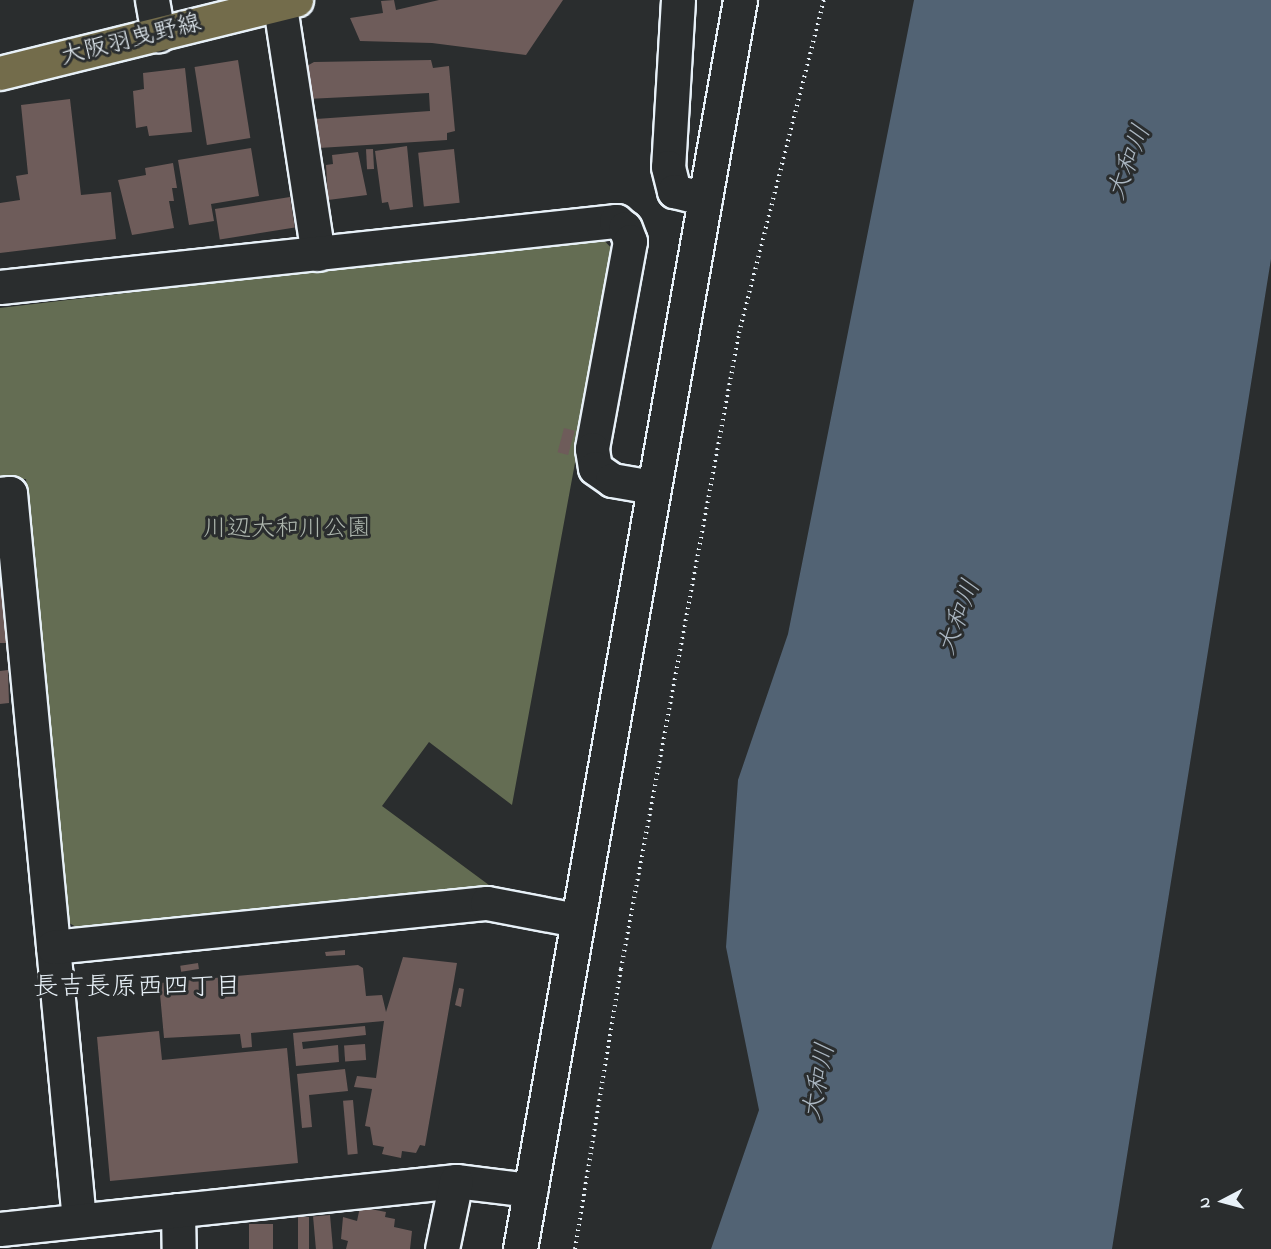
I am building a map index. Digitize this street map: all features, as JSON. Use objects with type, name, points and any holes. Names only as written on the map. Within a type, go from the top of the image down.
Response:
[{"type":"main road","name":"大阪羽曳野線","points":[[0,73],[285,2]]},
{"type":"street","points":[[152,0],[158,35]]},
{"type":"street","points":[[678,0],[668,167],[674,191],[705,199]]},
{"type":"street","points":[[520,1249],[652,487],[740,0]]},
{"type":"street","points":[[285,2],[318,254]]},
{"type":"street","points":[[0,287],[616,221],[626,228],[630,241],[592,449],[596,468],[612,480],[652,487]]},
{"type":"street","points":[[0,494],[10,493],[79,1220]]},
{"type":"street","points":[[53,947],[487,903],[576,920]]},
{"type":"street","points":[[0,1229],[456,1181],[530,1190]]},
{"type":"street","points":[[442,1249],[456,1181]]},
{"type":"street","points":[[178,1210],[179,1249]]},
{"type":"path","points":[[575,1249],[621,969],[739,333],[824,0]]},
{"type":"green space","name":"川辺大和川公園","points":[[601,237],[614,251],[512,805],[429,742],[382,806],[493,888],[80,929],[69,923],[26,479],[0,481],[0,308]]},
{"type":"water","name":"大和川","points":[[914,0],[1271,0],[1271,259],[1112,1249],[711,1249],[759,1110],[726,947],[738,780],[788,634]]},
{"type":"building","points":[[394,0],[396,10],[439,0],[563,0],[526,55],[432,43],[360,41],[350,18],[383,13],[381,1]]},
{"type":"building","points":[[238,60],[250,138],[207,145],[195,67]]},
{"type":"building","points":[[431,60],[433,68],[449,66],[455,131],[447,133],[447,140],[319,148],[316,119],[430,111],[429,93],[307,99],[305,67],[314,62]]},
{"type":"building","points":[[185,68],[192,132],[149,136],[147,126],[136,128],[133,91],[144,89],[143,73]]},
{"type":"building","points":[[70,99],[81,195],[111,192],[116,239],[0,253],[0,203],[20,200],[16,176],[28,174],[21,105]]},
{"type":"building","points":[[407,146],[413,207],[390,210],[388,202],[382,203],[375,151]]},
{"type":"building","points":[[251,148],[259,196],[211,204],[214,221],[189,225],[178,160]]},
{"type":"building","points":[[366,149],[373,149],[374,169],[367,169]]},
{"type":"building","points":[[454,149],[460,203],[424,206],[418,153]]},
{"type":"building","points":[[358,152],[367,195],[328,200],[326,165],[333,164],[332,155]]},
{"type":"building","points":[[173,163],[177,188],[172,188],[174,201],[169,201],[174,228],[132,235],[118,180],[146,175],[145,168]]},
{"type":"building","points":[[290,197],[295,228],[220,240],[215,209]]},
{"type":"building","points":[[564,428],[575,431],[568,455],[558,452]]},
{"type":"building","points":[[0,585],[4,585],[6,643],[0,643]]},
{"type":"building","points":[[8,670],[9,703],[0,704],[0,671]]},
{"type":"building","points":[[345,950],[345,955],[326,956],[325,952]]},
{"type":"building","points":[[403,957],[457,963],[425,1146],[420,1145],[416,1153],[402,1151],[401,1158],[382,1154],[384,1147],[373,1145],[370,1127],[365,1126],[372,1089],[354,1087],[357,1076],[376,1078],[384,1021],[251,1033],[252,1047],[242,1048],[240,1034],[164,1038],[159,983],[358,965],[363,968],[366,996],[382,995],[386,1012]]},
{"type":"building","points":[[198,963],[199,969],[181,972],[180,966]]},
{"type":"building","points":[[459,988],[464,989],[461,1007],[455,1005]]},
{"type":"building","points":[[365,1026],[366,1035],[302,1042],[303,1049],[338,1045],[339,1062],[296,1066],[293,1033]]},
{"type":"building","points":[[159,1031],[162,1060],[287,1048],[298,1163],[110,1181],[97,1037]]},
{"type":"building","points":[[365,1044],[366,1060],[345,1061],[344,1045]]},
{"type":"building","points":[[345,1069],[348,1091],[309,1095],[312,1127],[302,1128],[297,1074]]},
{"type":"building","points":[[353,1100],[358,1154],[348,1155],[343,1101]]},
{"type":"building","points":[[360,1207],[386,1212],[385,1217],[395,1219],[394,1227],[412,1231],[410,1249],[346,1249],[348,1241],[341,1239],[343,1217],[357,1221]]},
{"type":"building","points":[[330,1215],[333,1249],[316,1249],[313,1216]]},
{"type":"building","points":[[298,1217],[309,1217],[309,1249],[298,1249]]},
{"type":"building","points":[[249,1224],[273,1224],[273,1249],[249,1249]]},
{"type":"district","name":"長吉長原西四丁目","points":[[137,989]]}]
